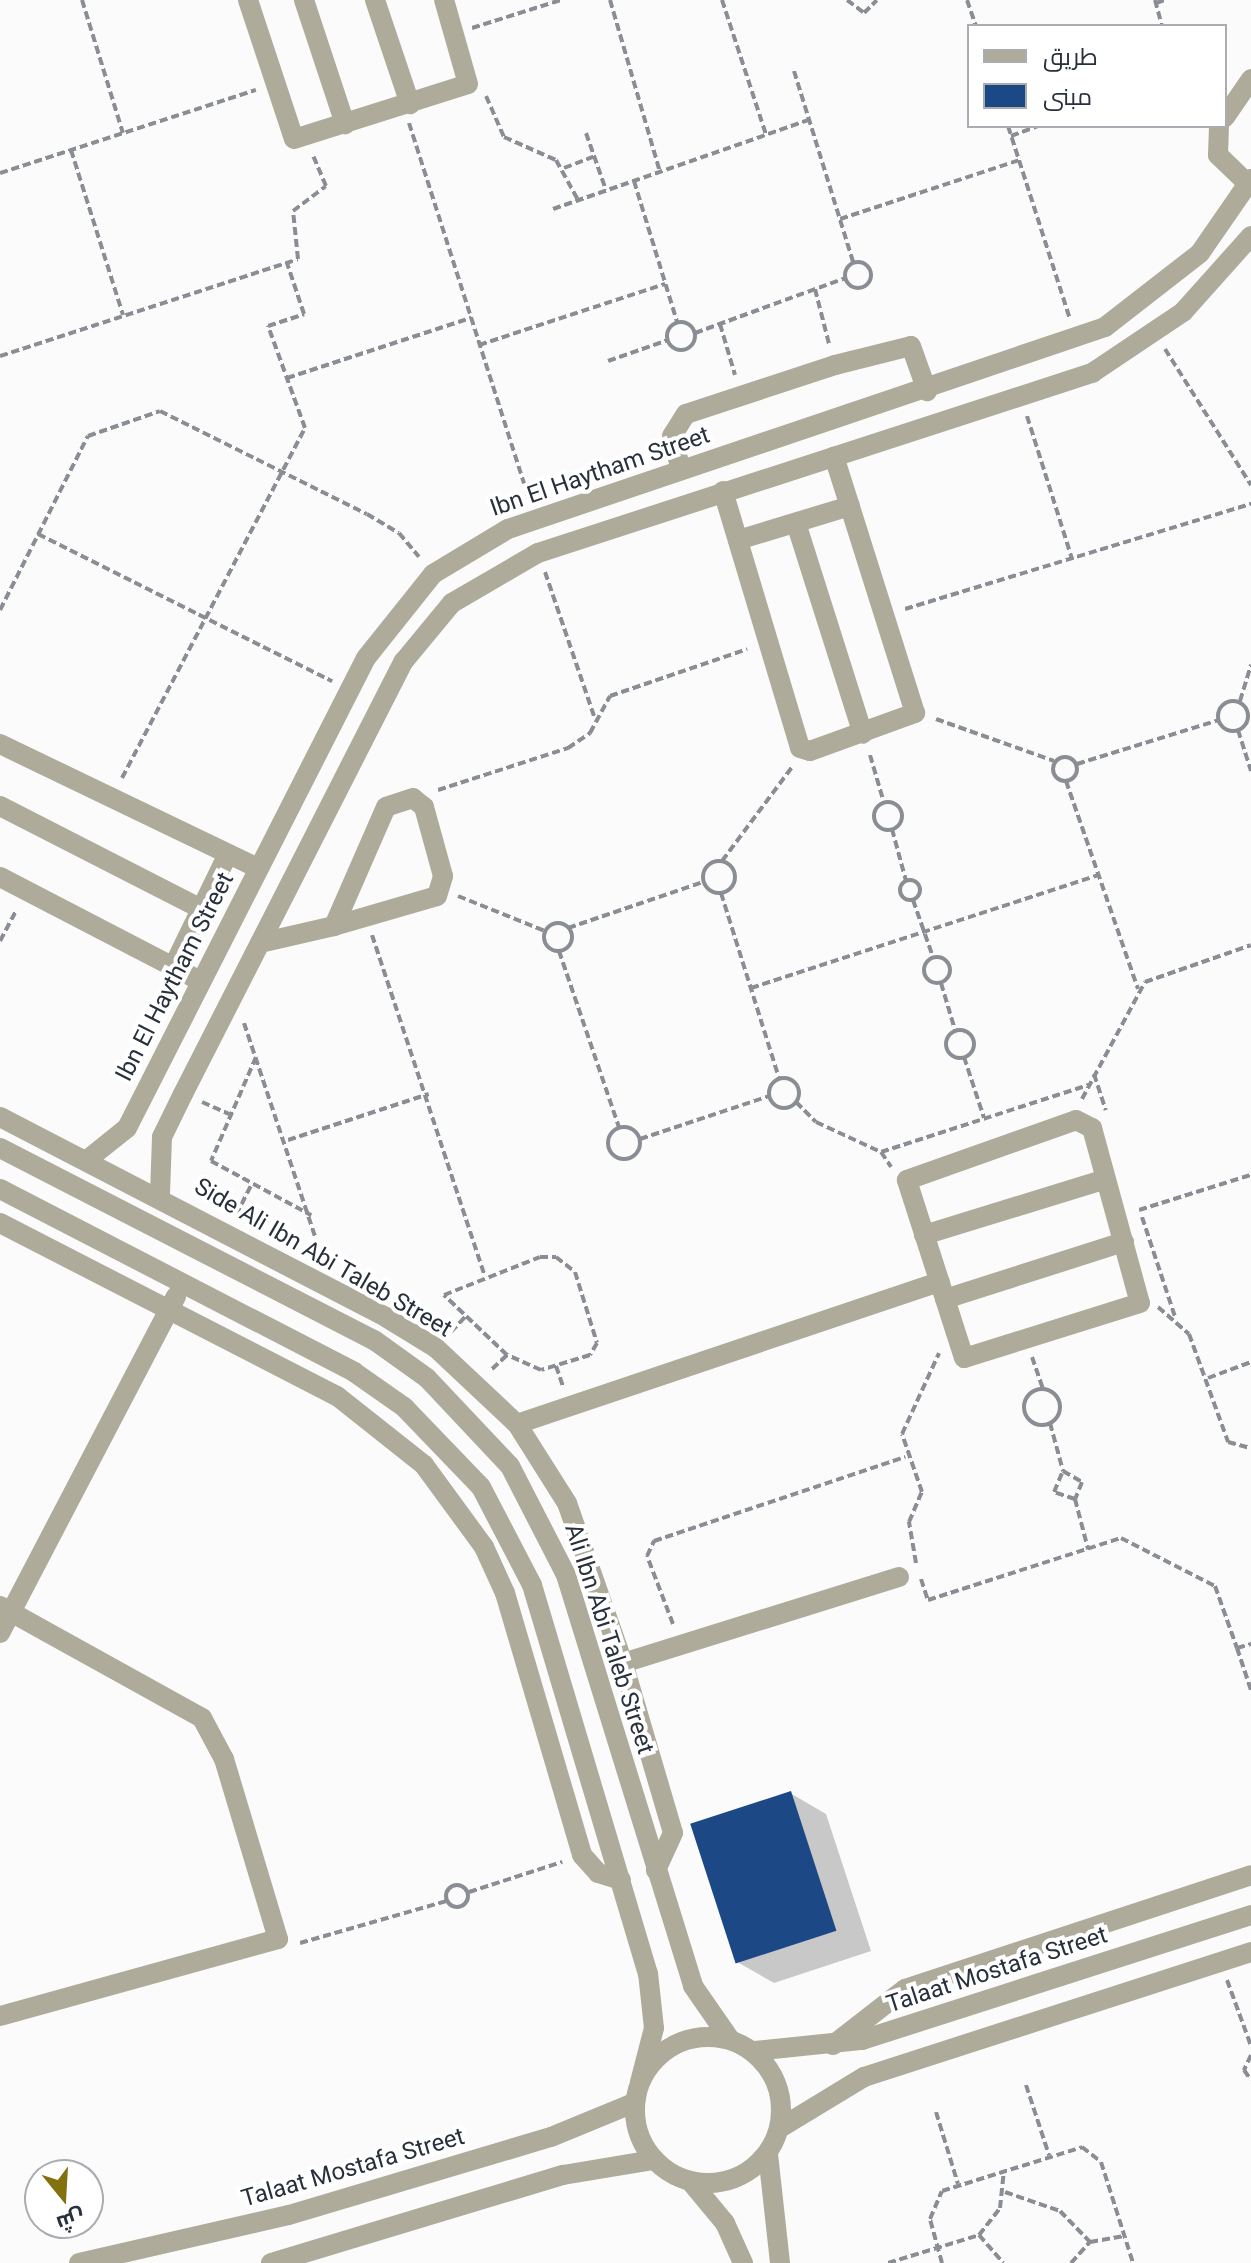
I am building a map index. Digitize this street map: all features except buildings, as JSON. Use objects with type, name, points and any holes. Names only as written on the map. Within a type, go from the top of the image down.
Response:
[{"type":"street","points":[[248,0],[294,139],[468,84],[444,0]]},
{"type":"street","points":[[304,0],[345,124]]},
{"type":"street","points":[[375,0],[406,105]]},
{"type":"street","points":[[1227,114],[1251,79]]},
{"type":"street","points":[[1219,128],[1218,155],[1249,181]]},
{"type":"street","name":"Ibn El Haytham Street","points":[[87,1160],[127,1128],[258,868],[385,627],[433,574],[481,541],[535,519],[1077,340],[1131,312],[1179,274],[1249,181]]},
{"type":"street","points":[[160,1194],[162,1137],[233,994],[418,640],[471,587],[538,553],[723,491],[1022,400],[1092,373],[1156,334],[1209,288],[1251,236]]},
{"type":"street","points":[[681,470],[674,424],[742,395],[835,365],[911,346],[927,391]]},
{"type":"street","points":[[771,443],[781,473]]},
{"type":"street","points":[[723,491],[804,752],[863,734],[915,713],[834,456]]},
{"type":"street","points":[[738,540],[850,506]]},
{"type":"street","points":[[796,523],[863,734]]},
{"type":"street","points":[[0,744],[113,795],[258,868]]},
{"type":"street","points":[[260,943],[334,926],[428,901],[442,889],[424,807],[413,798],[386,807],[334,926]]},
{"type":"street","points":[[0,806],[201,909]]},
{"type":"street","points":[[174,965],[228,854]]},
{"type":"street","points":[[0,877],[201,981]]},
{"type":"street","name":"Side Ali Ibn Abi Taleb Street","points":[[0,1117],[160,1194],[436,1348],[517,1424],[567,1503],[623,1663],[673,1833],[656,1870]]},
{"type":"street","points":[[1085,1121],[1106,1179],[1140,1303],[972,1360],[957,1337],[924,1235],[911,1174],[1085,1121]]},
{"type":"street","name":"Ali Ibn Abi Taleb Street","points":[[0,1148],[374,1340],[471,1418],[510,1466],[566,1575],[693,1986],[729,2038]]},
{"type":"street","points":[[924,1235],[1106,1179]]},
{"type":"street","points":[[0,1189],[354,1372],[404,1407],[481,1487],[532,1585],[654,2000],[634,2103],[635,2124],[654,2160],[691,2182],[725,2223],[743,2263]]},
{"type":"street","points":[[0,1223],[170,1307],[386,1430],[457,1505],[505,1593],[582,1855],[598,1873],[621,1880]]},
{"type":"street","points":[[517,1424],[942,1291],[1124,1242]]},
{"type":"street","points":[[0,1633],[6,1609],[184,1283]]},
{"type":"street","points":[[623,1663],[899,1577]]},
{"type":"street","points":[[0,2016],[278,1939],[224,1759],[202,1718],[6,1609]]},
{"type":"street","points":[[833,2045],[905,1989],[1251,1875]]},
{"type":"street","name":"Talaat Mostafa Street","points":[[755,2051],[833,2045],[1251,1915]]},
{"type":"street","points":[[780,2128],[864,2077],[1251,1952]]},
{"type":"street","points":[[640,2082],[676,2043],[729,2038],[755,2051],[778,2087],[780,2128],[768,2154],[780,2263]]},
{"type":"street","name":"Talaat Mostafa Street","points":[[79,2263],[289,2215],[551,2137],[634,2103]]},
{"type":"street","points":[[691,2182],[720,2183],[768,2154]]},
{"type":"street","points":[[271,2263],[563,2175],[654,2160]]},
{"type":"path","points":[[82,0],[123,133]]},
{"type":"path","points":[[454,33],[561,0]]},
{"type":"path","points":[[610,0],[660,172]]},
{"type":"path","points":[[722,0],[766,135]]},
{"type":"path","points":[[847,0],[864,13],[877,0]]},
{"type":"path","points":[[967,0],[975,24]]},
{"type":"path","points":[[1161,24],[1155,1],[1165,0]]},
{"type":"path","points":[[608,361],[668,340],[688,348],[695,333],[845,278],[853,262],[794,71]]},
{"type":"path","points":[[0,173],[274,84]]},
{"type":"path","points":[[468,84],[494,106],[504,137],[537,146],[564,168],[578,200]]},
{"type":"path","points":[[406,105],[535,519]]},
{"type":"path","points":[[553,209],[808,120]]},
{"type":"path","points":[[1009,128],[1077,340]]},
{"type":"path","points":[[1011,136],[1033,128]]},
{"type":"path","points":[[586,133],[606,190]]},
{"type":"path","points":[[0,356],[298,259],[293,211],[326,186],[312,155],[294,139]]},
{"type":"path","points":[[71,150],[123,316]]},
{"type":"path","points":[[564,168],[595,156]]},
{"type":"path","points":[[840,219],[1019,160]]},
{"type":"path","points":[[634,181],[677,322],[695,333]]},
{"type":"path","points":[[845,278],[854,288],[868,285],[867,265],[853,262]]},
{"type":"path","points":[[113,795],[305,428],[268,326],[304,314],[287,263]]},
{"type":"path","points":[[479,345],[665,284]]},
{"type":"path","points":[[815,289],[835,365]]},
{"type":"path","points":[[287,378],[471,318]]},
{"type":"path","points":[[668,340],[677,322]]},
{"type":"path","points":[[720,324],[742,395]]},
{"type":"path","points":[[1156,334],[1251,485]]},
{"type":"path","points":[[1022,400],[1072,559]]},
{"type":"path","points":[[0,610],[88,436],[160,411],[283,469],[399,533],[433,574]]},
{"type":"path","points":[[885,615],[1251,504]]},
{"type":"path","points":[[38,534],[352,691]]},
{"type":"path","points":[[538,553],[596,721]]},
{"type":"path","points":[[413,798],[568,748],[596,721],[610,696],[768,642]]},
{"type":"path","points":[[1238,730],[1249,717],[1240,702],[1251,665]]},
{"type":"path","points":[[1219,720],[1226,702],[1240,702]]},
{"type":"path","points":[[915,713],[1054,761],[1068,757],[1077,764]]},
{"type":"path","points":[[1066,781],[1077,764],[1219,720],[1238,730],[1251,771]]},
{"type":"path","points":[[863,734],[884,803],[902,815],[892,829]]},
{"type":"path","points":[[703,882],[707,866],[722,861],[804,752]]},
{"type":"path","points":[[1054,761],[1052,771],[1066,781],[1138,989]]},
{"type":"path","points":[[884,803],[874,818],[892,829],[906,881],[919,890],[913,900]]},
{"type":"path","points":[[721,893],[735,878],[722,861]]},
{"type":"path","points":[[751,988],[1098,875]]},
{"type":"path","points":[[906,881],[900,893],[913,900],[933,957]]},
{"type":"path","points":[[545,931],[546,945],[559,951],[619,1127],[640,1139],[769,1096],[779,1078],[721,893],[703,882]]},
{"type":"path","points":[[545,931],[556,923],[568,928],[703,882]]},
{"type":"path","points":[[442,889],[545,931]]},
{"type":"path","points":[[0,941],[27,891]]},
{"type":"path","points":[[366,917],[429,1094],[485,1277]]},
{"type":"path","points":[[559,951],[571,942],[568,928]]},
{"type":"path","points":[[1085,1121],[1088,1085],[1138,989],[1154,976],[1251,945]]},
{"type":"path","points":[[933,957],[924,971],[941,983],[955,1030],[947,1051],[964,1057]]},
{"type":"path","points":[[933,957],[949,963],[941,983]]},
{"type":"path","points":[[233,994],[288,1140],[330,1287]]},
{"type":"path","points":[[955,1030],[973,1039],[964,1057],[984,1118]]},
{"type":"path","points":[[257,1055],[211,1161],[311,1215]]},
{"type":"path","points":[[779,1078],[797,1085],[796,1102],[816,1122],[881,1152],[1088,1085]]},
{"type":"path","points":[[183,1094],[229,1114]]},
{"type":"path","points":[[288,1140],[429,1094]]},
{"type":"path","points":[[769,1096],[781,1108],[796,1102]]},
{"type":"path","points":[[619,1127],[607,1143],[619,1158],[635,1155],[640,1139]]},
{"type":"path","points":[[1139,1210],[1251,1175]]},
{"type":"path","points":[[228,1231],[251,1185]]},
{"type":"path","points":[[540,1257],[564,1261],[578,1280],[595,1352],[541,1370],[507,1355],[446,1301],[447,1292],[485,1277],[540,1257]]},
{"type":"path","points":[[1140,1303],[1183,1325],[1207,1378],[1228,1442],[1251,1448]]},
{"type":"path","points":[[957,1337],[934,1358],[902,1434],[905,1457],[921,1486],[908,1536],[928,1600],[1121,1538],[1215,1586],[1251,1690]]},
{"type":"path","points":[[1027,1343],[1043,1389],[1060,1403],[1050,1423],[1063,1471],[1054,1492],[1075,1499]]},
{"type":"path","points":[[1207,1378],[1251,1362]]},
{"type":"path","points":[[1043,1389],[1025,1400],[1025,1415],[1050,1423]]},
{"type":"path","points":[[681,1645],[647,1556],[654,1541],[905,1457]]},
{"type":"path","points":[[1063,1471],[1082,1482],[1075,1499],[1088,1549]]},
{"type":"path","points":[[1237,1648],[1251,1644]]},
{"type":"path","points":[[469,1892],[582,1855]]},
{"type":"path","points":[[465,1885],[470,1900],[450,1907],[446,1901],[445,1892],[465,1885]]},
{"type":"path","points":[[278,1939],[312,1943],[446,1901]]},
{"type":"path","points":[[1220,1962],[1251,2046]]},
{"type":"path","points":[[1251,2055],[1244,2070],[1251,2080]]},
{"type":"path","points":[[1026,2085],[1049,2155]]},
{"type":"path","points":[[936,2112],[958,2184]]},
{"type":"path","points":[[942,2263],[935,2247],[931,2205],[958,2184],[1073,2147],[1094,2152],[1133,2263]]},
{"type":"path","points":[[888,2263],[979,2235],[1004,2191],[1004,2170]]},
{"type":"path","points":[[1004,2191],[1060,2211],[1090,2242]]},
{"type":"path","points":[[979,2235],[1003,2263]]},
{"type":"path","points":[[1071,2263],[1090,2242],[1125,2236]]}]
